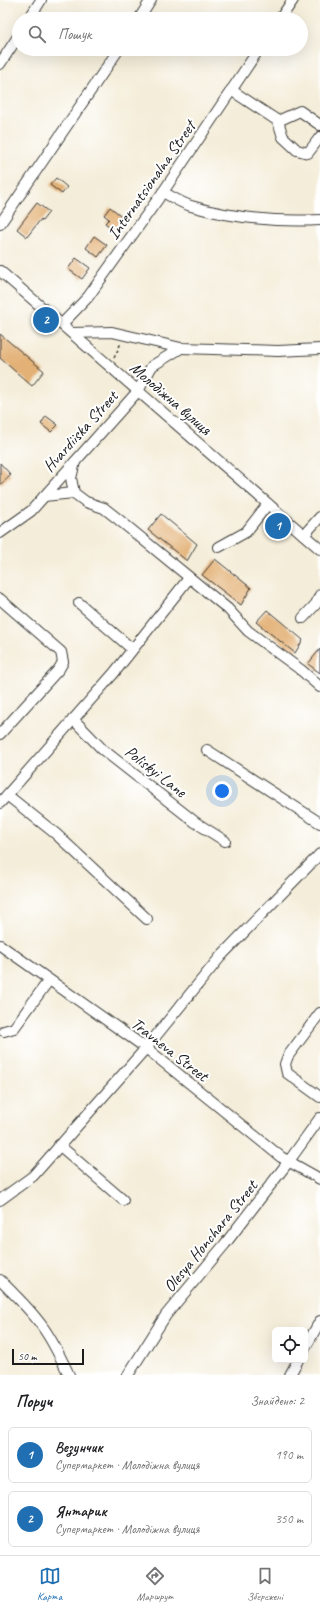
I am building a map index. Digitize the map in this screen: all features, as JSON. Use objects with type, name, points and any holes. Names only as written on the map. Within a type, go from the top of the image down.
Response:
[{"type":"street","points":[[33,12],[41,0]]},
{"type":"street","points":[[143,12],[151,0]]},
{"type":"street","points":[[285,12],[293,0]]},
{"type":"street","points":[[0,64],[12,45]]},
{"type":"street","points":[[0,224],[114,56]]},
{"type":"street","name":"Internatsionalna Street","points":[[62,324],[88,298],[163,192],[254,56]]},
{"type":"street","points":[[231,90],[278,121],[283,136],[297,150],[308,153],[320,137]]},
{"type":"street","points":[[278,121],[300,111],[320,125]]},
{"type":"street","points":[[163,192],[189,206],[220,213],[270,220],[320,220]]},
{"type":"street","name":"Молодіжна вулиця","points":[[0,271],[320,549]]},
{"type":"street","points":[[72,333],[112,332],[181,348],[278,351],[320,348]]},
{"type":"street","name":"Hvardiiska Street","points":[[0,533],[31,511],[138,391],[152,366],[181,348]]},
{"type":"street","points":[[75,462],[71,478],[74,493],[86,502],[104,508],[228,609],[248,631],[301,670],[320,687]]},
{"type":"street","points":[[44,496],[74,493]]},
{"type":"street","points":[[218,547],[246,532],[268,504]]},
{"type":"street","points":[[304,535],[320,517]]},
{"type":"street","points":[[0,803],[132,649],[189,578]]},
{"type":"street","points":[[303,618],[316,604],[320,595]]},
{"type":"street","points":[[0,598],[61,652],[63,662],[59,669],[0,734]]},
{"type":"street","points":[[79,603],[132,649]]},
{"type":"street","name":"Poliskyi Lane","points":[[73,719],[102,749],[195,822],[225,841]]},
{"type":"street","points":[[207,750],[320,823]]},
{"type":"street","points":[[7,795],[56,834],[147,919]]},
{"type":"street","points":[[0,1200],[33,1176],[146,1048],[221,956],[320,854]]},
{"type":"street","name":"Travneva Street","points":[[0,944],[146,1048],[281,1157],[320,1179]]},
{"type":"street","points":[[4,1031],[14,1028],[49,980]]},
{"type":"street","points":[[320,1013],[288,1056],[285,1064],[287,1073],[320,1097]]},
{"type":"street","name":"Olesya Honchara Street","points":[[128,1375],[166,1315],[225,1244],[320,1118]]},
{"type":"street","points":[[60,1145],[123,1200]]},
{"type":"street","points":[[0,1280],[42,1325],[57,1350],[69,1375]]},
{"type":"street","points":[[308,1342],[320,1320]]},
{"type":"street","points":[[290,1375],[296,1363]]},
{"type":"path","points":[[112,368],[115,356],[126,335]]},
{"type":"building","points":[[56,178],[67,187],[62,194],[50,185]]},
{"type":"building","points":[[37,203],[49,212],[42,221],[41,219],[27,237],[17,229]]},
{"type":"building","points":[[110,207],[124,218],[114,230],[105,223],[109,219],[104,215]]},
{"type":"building","points":[[94,236],[107,245],[98,257],[86,248]]},
{"type":"building","points":[[76,258],[90,268],[82,279],[68,269]]},
{"type":"building","points":[[0,334],[44,371],[32,386],[0,358]]},
{"type":"building","points":[[46,416],[58,425],[51,432],[41,424]]},
{"type":"building","points":[[0,463],[11,475],[0,485]]},
{"type":"building","points":[[161,514],[197,544],[187,561],[148,530]]},
{"type":"building","points":[[215,559],[251,588],[241,605],[202,575]]},
{"type":"building","points":[[267,610],[303,640],[295,653],[256,622]]},
{"type":"building","points":[[320,649],[320,673],[308,664]]},
{"type":"place","name":"Янтарик","points":[[46,320]]},
{"type":"place","name":"Везунчик","points":[[278,526]]}]
